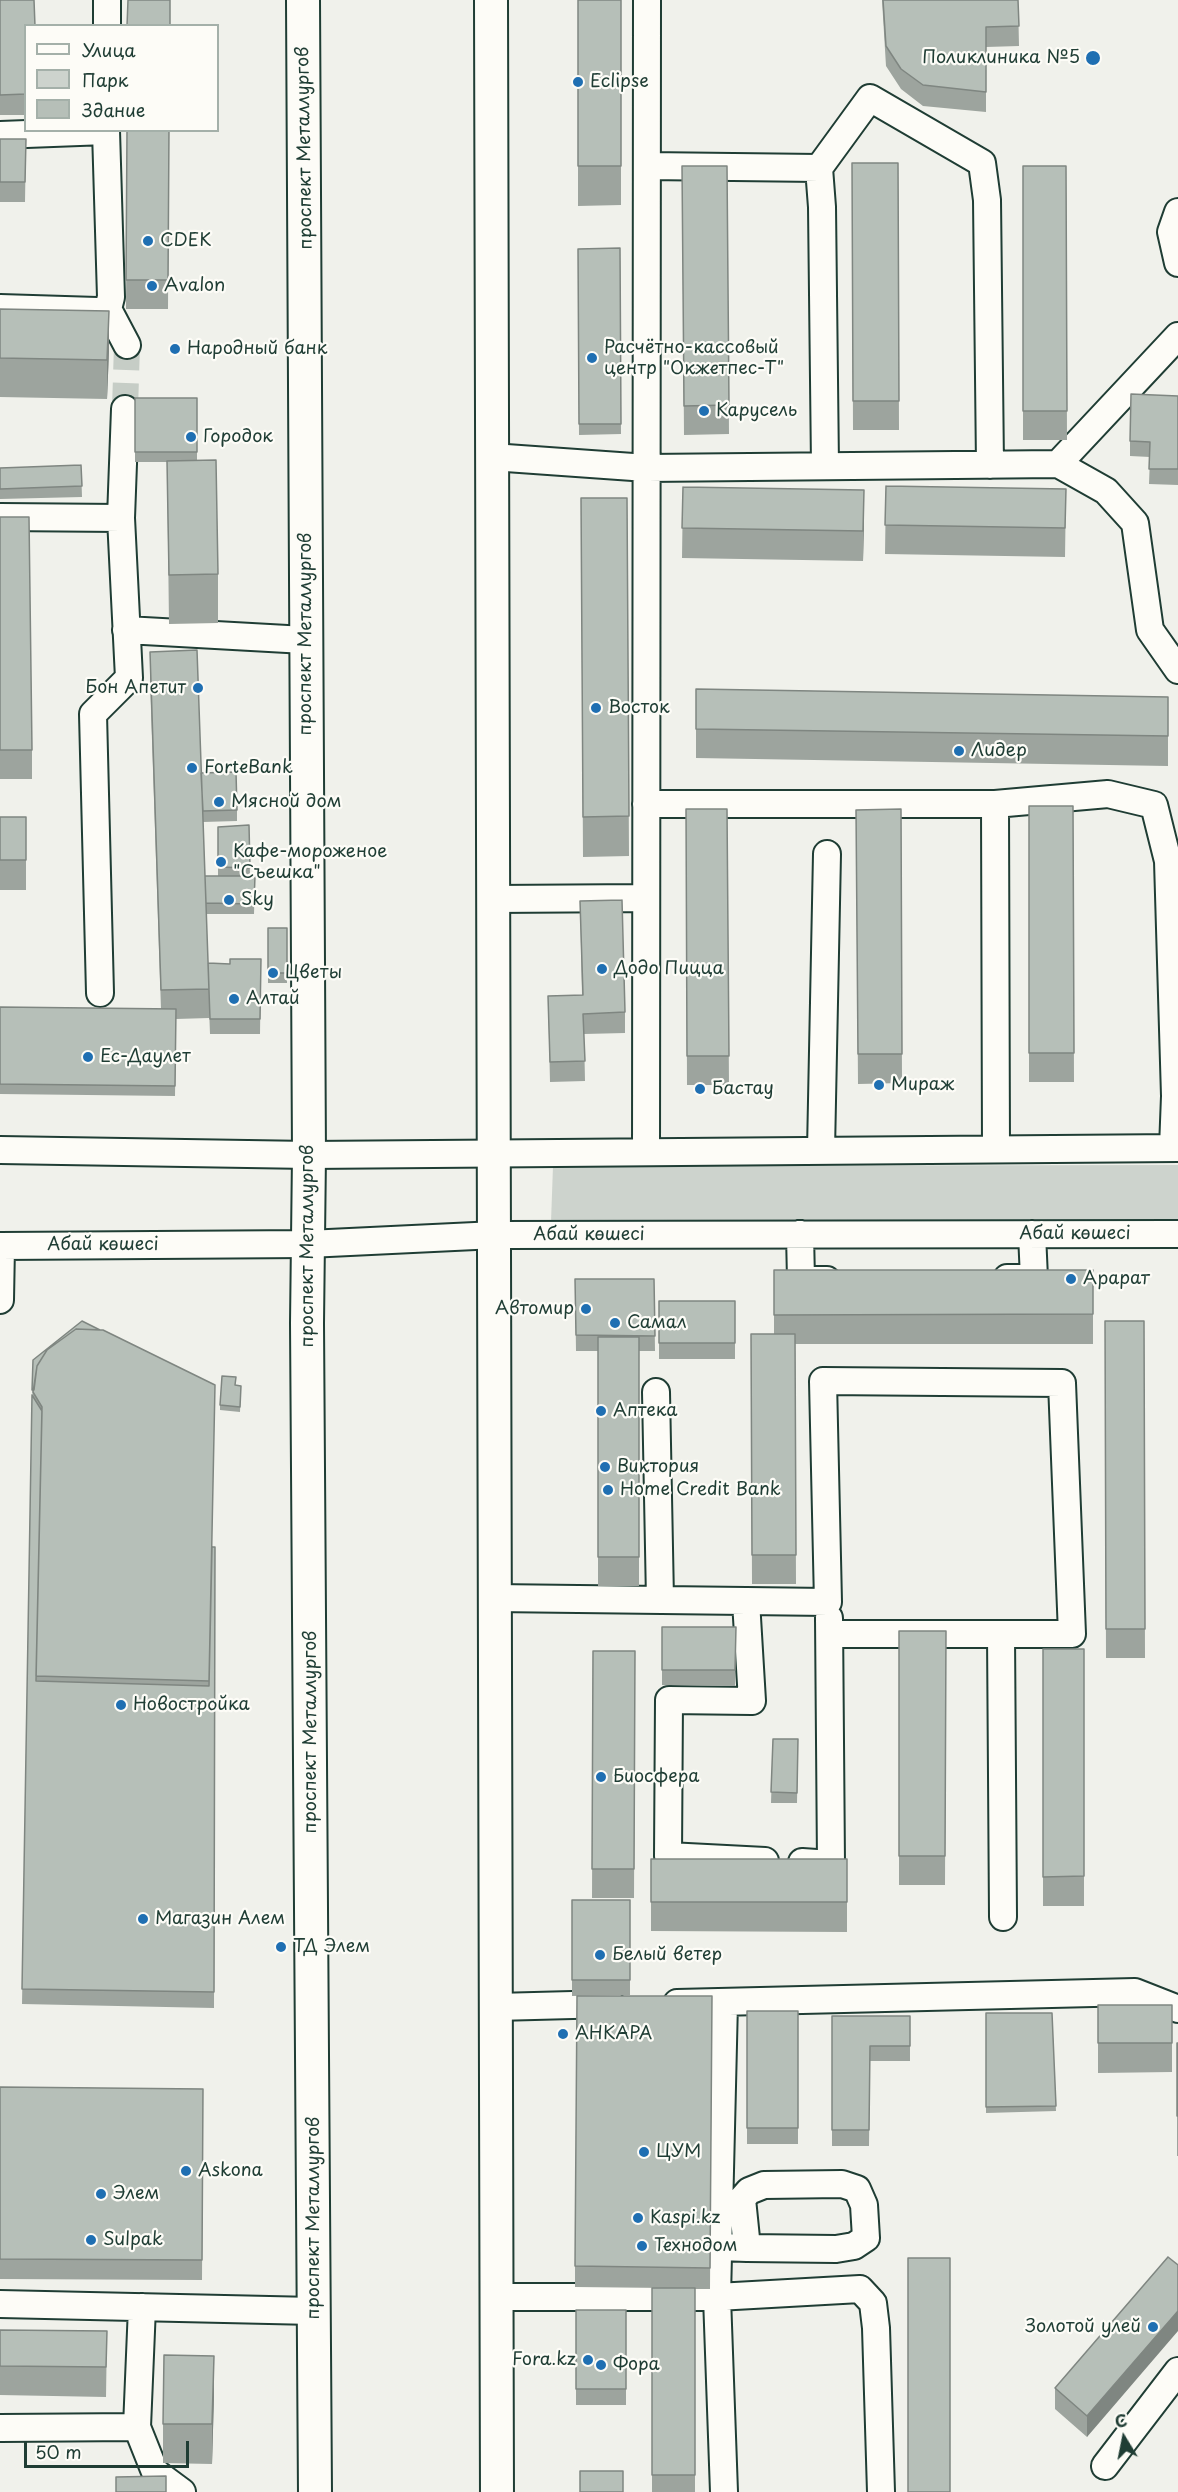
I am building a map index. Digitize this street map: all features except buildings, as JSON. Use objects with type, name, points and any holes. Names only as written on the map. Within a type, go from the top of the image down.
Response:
[{"type":"main road","name":"проспект Металлургов","points":[[303,0],[315,2492]]},
{"type":"main road","points":[[491,0],[496,1235],[494,1598],[497,2492]]},
{"type":"street","points":[[107,0],[107,24]]},
{"type":"street","points":[[646,1151],[647,0]]},
{"type":"street","points":[[825,466],[822,207],[819,168],[870,98],[982,163],[987,200],[990,465]]},
{"type":"street","points":[[0,135],[80,132]]},
{"type":"street","points":[[106,132],[111,297],[108,309],[127,345]]},
{"type":"street","points":[[647,166],[819,168]]},
{"type":"street","points":[[1178,212],[1171,232],[1178,263]]},
{"type":"street","points":[[0,308],[97,311],[108,309]]},
{"type":"street","points":[[1058,464],[1178,336]]},
{"type":"street","points":[[100,993],[93,714],[129,678],[121,518],[125,409]]},
{"type":"street","points":[[492,457],[647,468],[1058,464],[1106,491],[1135,523],[1150,630],[1178,670]]},
{"type":"street","points":[[0,517],[121,518]]},
{"type":"street","points":[[126,630],[305,640]]},
{"type":"street","points":[[0,1150],[309,1155],[1176,1148],[1168,861],[1154,805],[1108,794],[995,804],[646,804]]},
{"type":"street","points":[[995,804],[996,1149]]},
{"type":"street","points":[[821,1150],[827,854]]},
{"type":"street","points":[[493,899],[646,898]]},
{"type":"street","points":[[800,1234],[801,1280],[847,1280]]},
{"type":"street","points":[[987,1278],[1034,1278],[1032,1234]]},
{"type":"street","name":"Абай көшесі","points":[[0,1246],[308,1244],[496,1235],[1178,1234]]},
{"type":"street","points":[[0,1246],[0,1300]]},
{"type":"street","points":[[746,1601],[752,1701],[669,1700],[668,1856],[831,1864],[830,1634],[823,1381],[1062,1383],[1072,1634],[830,1634]]},
{"type":"street","points":[[656,1392],[660,1600]]},
{"type":"street","points":[[494,1598],[828,1602]]},
{"type":"street","points":[[1001,1634],[1003,1917]]},
{"type":"street","points":[[496,2007],[1135,1992],[1178,2009]]},
{"type":"street","points":[[724,2002],[717,2298],[724,2492]]},
{"type":"street","points":[[718,2247],[747,2248],[836,2249],[854,2246],[866,2238],[864,2205],[857,2189],[842,2184],[764,2185],[749,2191],[742,2199],[747,2248]]},
{"type":"street","points":[[497,2297],[717,2298],[860,2289],[873,2303],[876,2328],[881,2492]]},
{"type":"street","points":[[0,2304],[314,2311]]},
{"type":"street","points":[[142,2307],[137,2427],[155,2472],[182,2492]]},
{"type":"street","points":[[1105,2466],[1178,2371]]},
{"type":"street","points":[[0,2428],[137,2427]]},
{"type":"green space","points":[[1178,1165],[1178,1221],[551,1222],[553,1166]]},
{"type":"tunnel","points":[[125,409],[127,345]]},
{"type":"place","name":"Поликлиника №5","points":[[1093,58]]},
{"type":"place","name":"Eclipse","points":[[578,82]]},
{"type":"place","name":"CDEK","points":[[148,241]]},
{"type":"place","name":"Avalon","points":[[152,286]]},
{"type":"place","name":"Народный банк","points":[[175,349]]},
{"type":"place","name":"Расчётно-кассовый центр \"Окжетпес-Т\"","points":[[592,358]]},
{"type":"place","name":"Карусель","points":[[704,411]]},
{"type":"place","name":"Городок","points":[[191,437]]},
{"type":"place","name":"Бон Апетит","points":[[198,688]]},
{"type":"place","name":"Восток","points":[[596,708]]},
{"type":"place","name":"Лидер","points":[[959,751]]},
{"type":"place","name":"ForteBank","points":[[192,768]]},
{"type":"place","name":"Мясной дом","points":[[219,802]]},
{"type":"place","name":"Кафе-мороженое \"Cъешка\"","points":[[221,862]]},
{"type":"place","name":"Sky","points":[[229,900]]},
{"type":"place","name":"Додо Пицца","points":[[602,969]]},
{"type":"place","name":"Цветы","points":[[273,973]]},
{"type":"place","name":"Алтай","points":[[234,999]]},
{"type":"place","name":"Ес-Даулет","points":[[88,1057]]},
{"type":"place","name":"Мираж","points":[[879,1085]]},
{"type":"place","name":"Бастау","points":[[700,1089]]},
{"type":"place","name":"Арарат","points":[[1071,1279]]},
{"type":"place","name":"Автомир","points":[[586,1309]]},
{"type":"place","name":"Самал","points":[[615,1323]]},
{"type":"place","name":"Аптека","points":[[601,1411]]},
{"type":"place","name":"Виктория","points":[[605,1467]]},
{"type":"place","name":"Home Credit Bank","points":[[608,1490]]},
{"type":"place","name":"Новостройка","points":[[121,1705]]},
{"type":"place","name":"Биосфера","points":[[601,1777]]},
{"type":"place","name":"Магазин Алем","points":[[143,1919]]},
{"type":"place","name":"ТД Элем","points":[[281,1947]]},
{"type":"place","name":"Белый ветер","points":[[600,1955]]},
{"type":"place","name":"АНКАРА","points":[[563,2034]]},
{"type":"place","name":"ЦУМ","points":[[644,2152]]},
{"type":"place","name":"Askona","points":[[186,2171]]},
{"type":"place","name":"Элем","points":[[101,2194]]},
{"type":"place","name":"Kaspi.kz","points":[[638,2218]]},
{"type":"place","name":"Sulpak","points":[[91,2240]]},
{"type":"place","name":"Технодом","points":[[642,2246]]},
{"type":"place","name":"Золотой улей","points":[[1153,2327]]},
{"type":"place","name":"Fora.kz","points":[[588,2360]]},
{"type":"place","name":"Фора","points":[[601,2365]]}]
